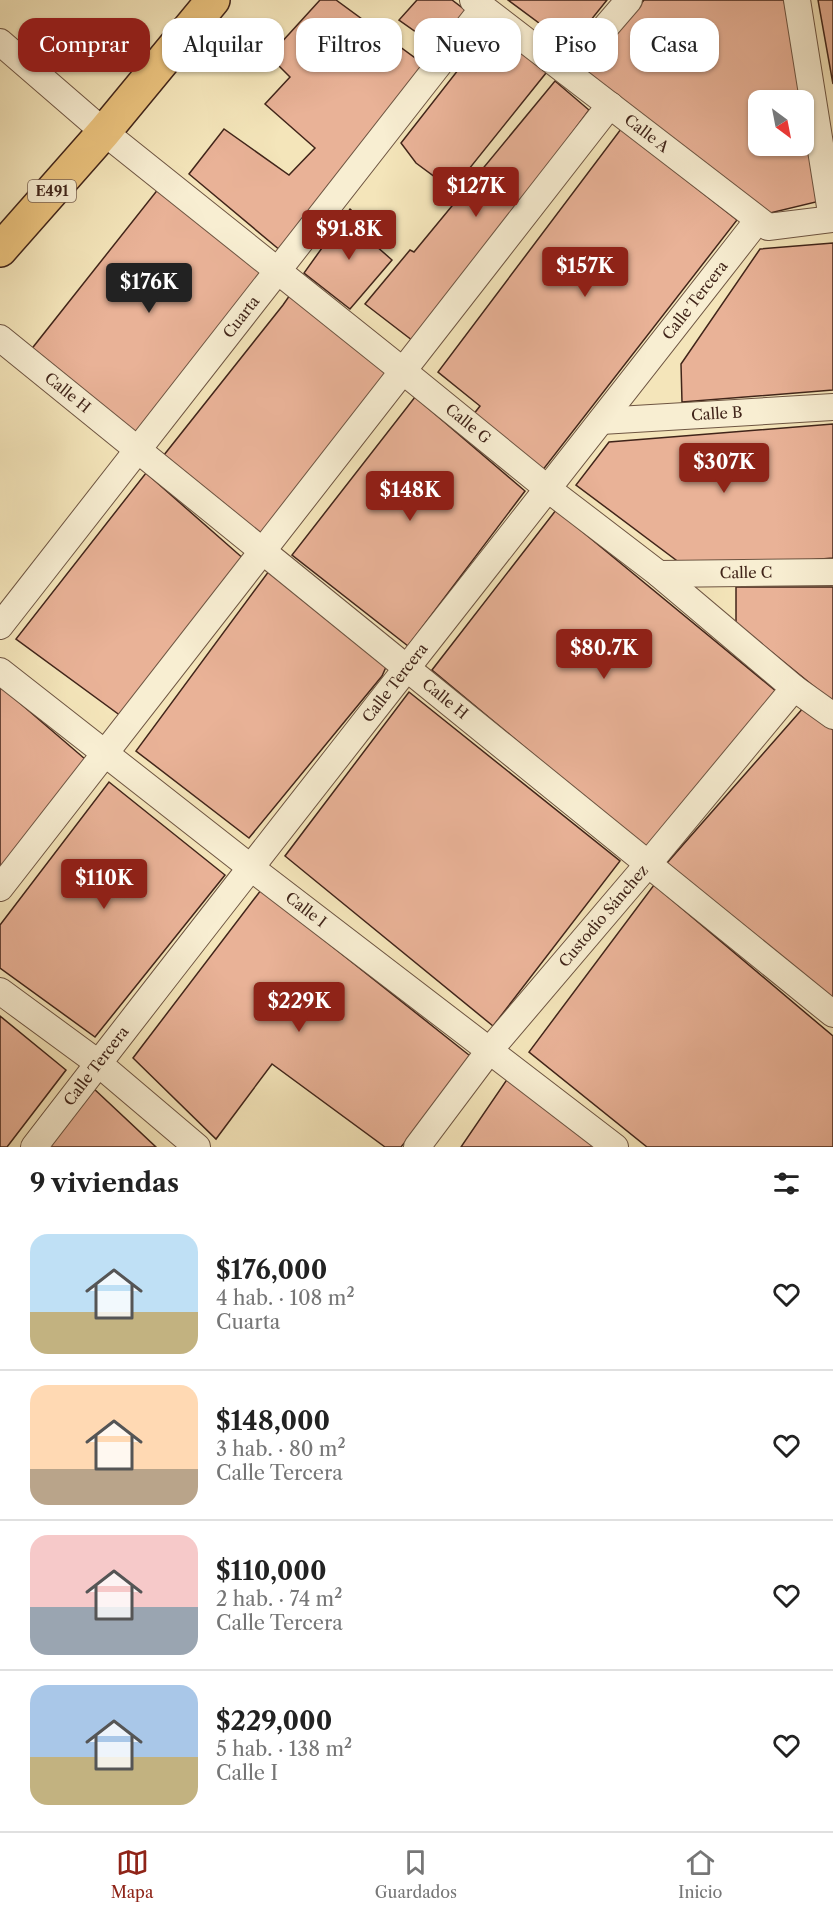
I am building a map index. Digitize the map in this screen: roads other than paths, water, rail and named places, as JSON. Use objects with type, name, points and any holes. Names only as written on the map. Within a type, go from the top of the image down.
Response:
[{"type":"highway","name":"E491","points":[[0,250],[104,132],[213,0]]},
{"type":"street","points":[[614,18],[629,0]]},
{"type":"street","points":[[797,0],[833,219]]},
{"type":"street","name":"Calle A","points":[[478,4],[533,46]]},
{"type":"street","name":"Cuarta","points":[[0,627],[278,271],[478,4]]},
{"type":"street","name":"Calle G","points":[[0,42],[104,132],[403,370],[548,489],[659,574],[794,688],[833,717]]},
{"type":"street","name":"Calle A","points":[[567,72],[768,227],[833,219]]},
{"type":"street","points":[[0,888],[610,105]]},
{"type":"street","name":"Calle Tercera","points":[[34,1147],[250,867],[407,670],[758,220]]},
{"type":"street","name":"Calle H","points":[[0,339],[833,1014]]},
{"type":"street","name":"Calle B","points":[[601,421],[833,407]]},
{"type":"street","name":"Calle C","points":[[659,574],[833,572]]},
{"type":"street","name":"Calle I","points":[[0,671],[250,867],[615,1147]]},
{"type":"street","name":"Custodio Sánchez","points":[[417,1147],[489,1051],[794,688]]},
{"type":"street","points":[[0,991],[98,1063],[197,1147]]}]
